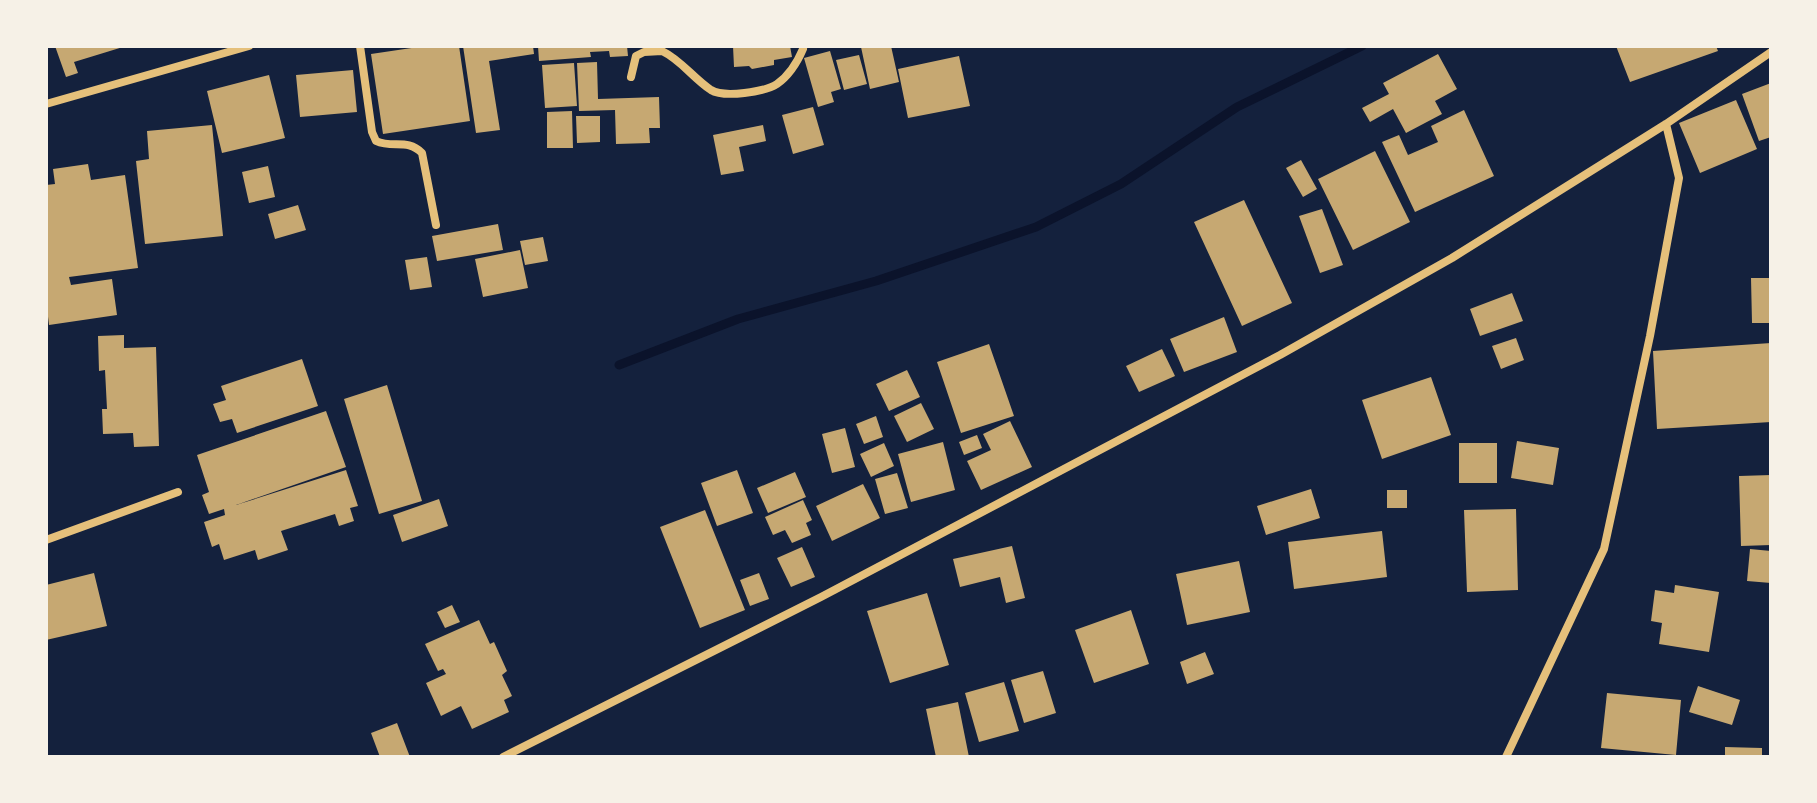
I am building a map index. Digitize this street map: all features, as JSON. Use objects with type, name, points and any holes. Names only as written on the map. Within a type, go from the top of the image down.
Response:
[{"type":"street","points":[[46,104],[249,46]]},
{"type":"street","points":[[360,46],[372,132],[376,141],[386,146],[406,143],[414,145],[422,153],[436,225]]},
{"type":"street","points":[[631,77],[636,56],[644,52],[662,51],[712,91],[723,95],[736,94],[775,86],[792,71],[802,48],[814,46]]},
{"type":"street","points":[[503,757],[821,597],[1280,355],[1452,258],[1666,124],[1771,52]]},
{"type":"street","points":[[1506,757],[1604,549],[1650,336],[1679,178],[1666,124]]},
{"type":"street","points":[[46,540],[178,492]]},
{"type":"building","points":[[55,46],[123,47],[74,62],[78,73],[66,77]]},
{"type":"building","points":[[425,46],[459,46],[470,121],[383,134],[371,54]]},
{"type":"building","points":[[463,46],[533,46],[534,54],[489,61],[500,130],[476,133]]},
{"type":"building","points":[[538,46],[627,46],[628,56],[610,57],[609,51],[590,52],[591,57],[539,61]]},
{"type":"building","points":[[733,46],[790,46],[792,57],[774,60],[774,65],[752,69],[749,66],[734,67]]},
{"type":"building","points":[[891,46],[899,82],[870,89],[861,47]]},
{"type":"building","points":[[1616,46],[1716,46],[1718,51],[1630,82]]},
{"type":"building","points":[[830,51],[841,89],[831,92],[834,102],[818,107],[804,58]]},
{"type":"building","points":[[1438,54],[1457,89],[1435,101],[1442,114],[1406,133],[1393,109],[1370,122],[1362,108],[1389,94],[1383,83]]},
{"type":"building","points":[[859,55],[867,84],[844,90],[836,60]]},
{"type":"building","points":[[959,56],[970,106],[908,118],[898,69]]},
{"type":"building","points":[[597,62],[598,99],[659,97],[660,128],[649,128],[650,143],[616,144],[615,110],[579,111],[577,63]]},
{"type":"building","points":[[574,63],[577,106],[545,108],[542,65]]},
{"type":"building","points":[[353,70],[357,112],[300,117],[296,75]]},
{"type":"building","points":[[269,75],[285,138],[222,153],[207,91]]},
{"type":"building","points":[[1771,83],[1771,137],[1759,141],[1742,94]]},
{"type":"building","points":[[1736,100],[1757,149],[1700,173],[1679,123]]},
{"type":"building","points":[[813,107],[824,145],[793,154],[782,115]]},
{"type":"building","points":[[1464,110],[1494,176],[1415,212],[1382,142],[1399,135],[1408,155],[1438,142],[1431,126]]},
{"type":"building","points":[[572,111],[573,148],[547,148],[547,112]]},
{"type":"building","points":[[576,116],[600,116],[600,142],[577,143]]},
{"type":"building","points":[[212,125],[223,236],[145,244],[136,161],[149,159],[147,131]]},
{"type":"building","points":[[763,125],[766,141],[739,147],[744,171],[721,175],[713,135]]},
{"type":"building","points":[[1375,151],[1410,222],[1353,250],[1318,179]]},
{"type":"building","points":[[1301,160],[1317,189],[1303,197],[1286,168]]},
{"type":"building","points":[[88,164],[91,180],[125,175],[138,268],[69,277],[71,285],[112,279],[117,315],[49,325],[46,300],[46,185],[55,184],[53,169]]},
{"type":"building","points":[[268,166],[275,197],[249,203],[242,172]]},
{"type":"building","points":[[1244,200],[1292,303],[1242,326],[1194,222]]},
{"type":"building","points":[[298,205],[306,230],[275,239],[268,214]]},
{"type":"building","points":[[1322,209],[1343,265],[1320,273],[1299,216]]},
{"type":"building","points":[[498,224],[503,250],[437,261],[432,236]]},
{"type":"building","points":[[543,237],[548,261],[525,265],[520,241]]},
{"type":"building","points":[[520,250],[528,288],[483,297],[475,259]]},
{"type":"building","points":[[427,257],[432,287],[410,290],[405,260]]},
{"type":"building","points":[[1751,278],[1771,278],[1771,323],[1752,323]]},
{"type":"building","points":[[1512,293],[1523,321],[1480,336],[1470,309]]},
{"type":"building","points":[[1224,317],[1237,352],[1184,372],[1170,339]]},
{"type":"building","points":[[124,335],[124,348],[156,347],[159,446],[134,447],[133,433],[103,434],[102,409],[107,409],[105,370],[99,371],[98,336]]},
{"type":"building","points":[[1516,338],[1524,360],[1501,369],[1492,346]]},
{"type":"building","points":[[1771,343],[1771,422],[1657,429],[1653,351]]},
{"type":"building","points":[[989,344],[1014,416],[961,433],[937,362]]},
{"type":"building","points":[[1162,349],[1175,376],[1139,392],[1126,366]]},
{"type":"building","points":[[302,359],[318,406],[237,433],[232,419],[220,422],[213,404],[226,400],[221,386]]},
{"type":"building","points":[[907,370],[920,397],[889,411],[876,384]]},
{"type":"building","points":[[1431,377],[1451,435],[1382,459],[1362,400]]},
{"type":"building","points":[[387,385],[422,501],[379,514],[344,399]]},
{"type":"building","points":[[921,403],[934,429],[907,442],[894,416]]},
{"type":"building","points":[[326,411],[346,467],[236,505],[346,470],[358,506],[350,508],[354,521],[339,526],[335,514],[281,531],[288,550],[258,560],[255,550],[224,560],[219,544],[212,547],[204,522],[225,515],[224,509],[209,514],[202,495],[209,492],[197,455]]},
{"type":"building","points":[[876,416],[883,437],[864,444],[856,424]]},
{"type":"building","points":[[1010,421],[1032,467],[981,490],[967,461],[991,450],[983,434]]},
{"type":"building","points":[[845,428],[855,467],[832,473],[822,434]]},
{"type":"building","points":[[977,435],[982,448],[964,455],[959,442]]},
{"type":"building","points":[[1517,441],[1559,448],[1553,485],[1511,478]]},
{"type":"building","points":[[943,442],[955,490],[911,502],[898,454]]},
{"type":"building","points":[[884,443],[894,466],[871,477],[860,454]]},
{"type":"building","points":[[1459,443],[1497,443],[1497,483],[1459,483]]},
{"type":"building","points":[[737,470],[753,513],[717,526],[701,483]]},
{"type":"building","points":[[795,472],[806,497],[768,513],[757,488]]},
{"type":"building","points":[[897,473],[908,508],[885,514],[875,479]]},
{"type":"building","points":[[1771,475],[1771,545],[1741,546],[1739,476]]},
{"type":"building","points":[[863,484],[880,518],[832,541],[816,506]]},
{"type":"building","points":[[1311,489],[1320,518],[1266,535],[1257,506]]},
{"type":"building","points":[[1387,490],[1407,490],[1407,508],[1387,508]]},
{"type":"building","points":[[439,499],[448,526],[402,542],[393,515]]},
{"type":"building","points":[[803,500],[812,520],[806,523],[811,535],[792,543],[785,530],[773,535],[765,517]]},
{"type":"building","points":[[1516,509],[1518,590],[1467,592],[1464,510]]},
{"type":"building","points":[[705,510],[745,610],[700,628],[660,527]]},
{"type":"building","points":[[1382,531],[1387,577],[1294,589],[1288,542]]},
{"type":"building","points":[[1012,546],[1025,598],[1006,603],[1000,577],[960,587],[953,559]]},
{"type":"building","points":[[802,547],[815,577],[791,587],[777,558]]},
{"type":"building","points":[[1750,549],[1771,551],[1771,583],[1747,581]]},
{"type":"building","points":[[1239,561],[1250,612],[1187,625],[1176,574]]},
{"type":"building","points":[[94,573],[107,626],[46,640],[46,585]]},
{"type":"building","points":[[759,573],[769,599],[750,606],[740,580]]},
{"type":"building","points":[[1675,585],[1719,592],[1709,652],[1659,644],[1662,623],[1651,621],[1655,590],[1674,593]]},
{"type":"building","points":[[927,593],[949,665],[890,683],[867,611]]},
{"type":"building","points":[[452,605],[460,622],[445,628],[437,612]]},
{"type":"building","points":[[1131,610],[1149,664],[1094,683],[1075,630]]},
{"type":"building","points":[[479,620],[490,644],[494,642],[507,671],[502,675],[512,696],[504,700],[509,712],[472,729],[461,706],[441,716],[426,683],[446,674],[443,669],[438,671],[425,644]]},
{"type":"building","points":[[1205,652],[1214,674],[1187,684],[1180,662]]},
{"type":"building","points":[[1043,671],[1056,713],[1024,723],[1011,680]]},
{"type":"building","points":[[1004,682],[1019,731],[979,742],[965,693]]},
{"type":"building","points":[[1698,686],[1740,700],[1732,725],[1689,712]]},
{"type":"building","points":[[1607,693],[1681,700],[1676,755],[1601,748]]},
{"type":"building","points":[[958,702],[969,757],[936,757],[926,709]]},
{"type":"building","points":[[397,723],[410,757],[380,757],[371,733]]},
{"type":"building","points":[[1725,747],[1762,748],[1762,757],[1725,757]]},
{"type":"waterway","points":[[619,365],[738,319],[876,281],[1036,227],[1121,184],[1237,107],[1362,46]]}]
